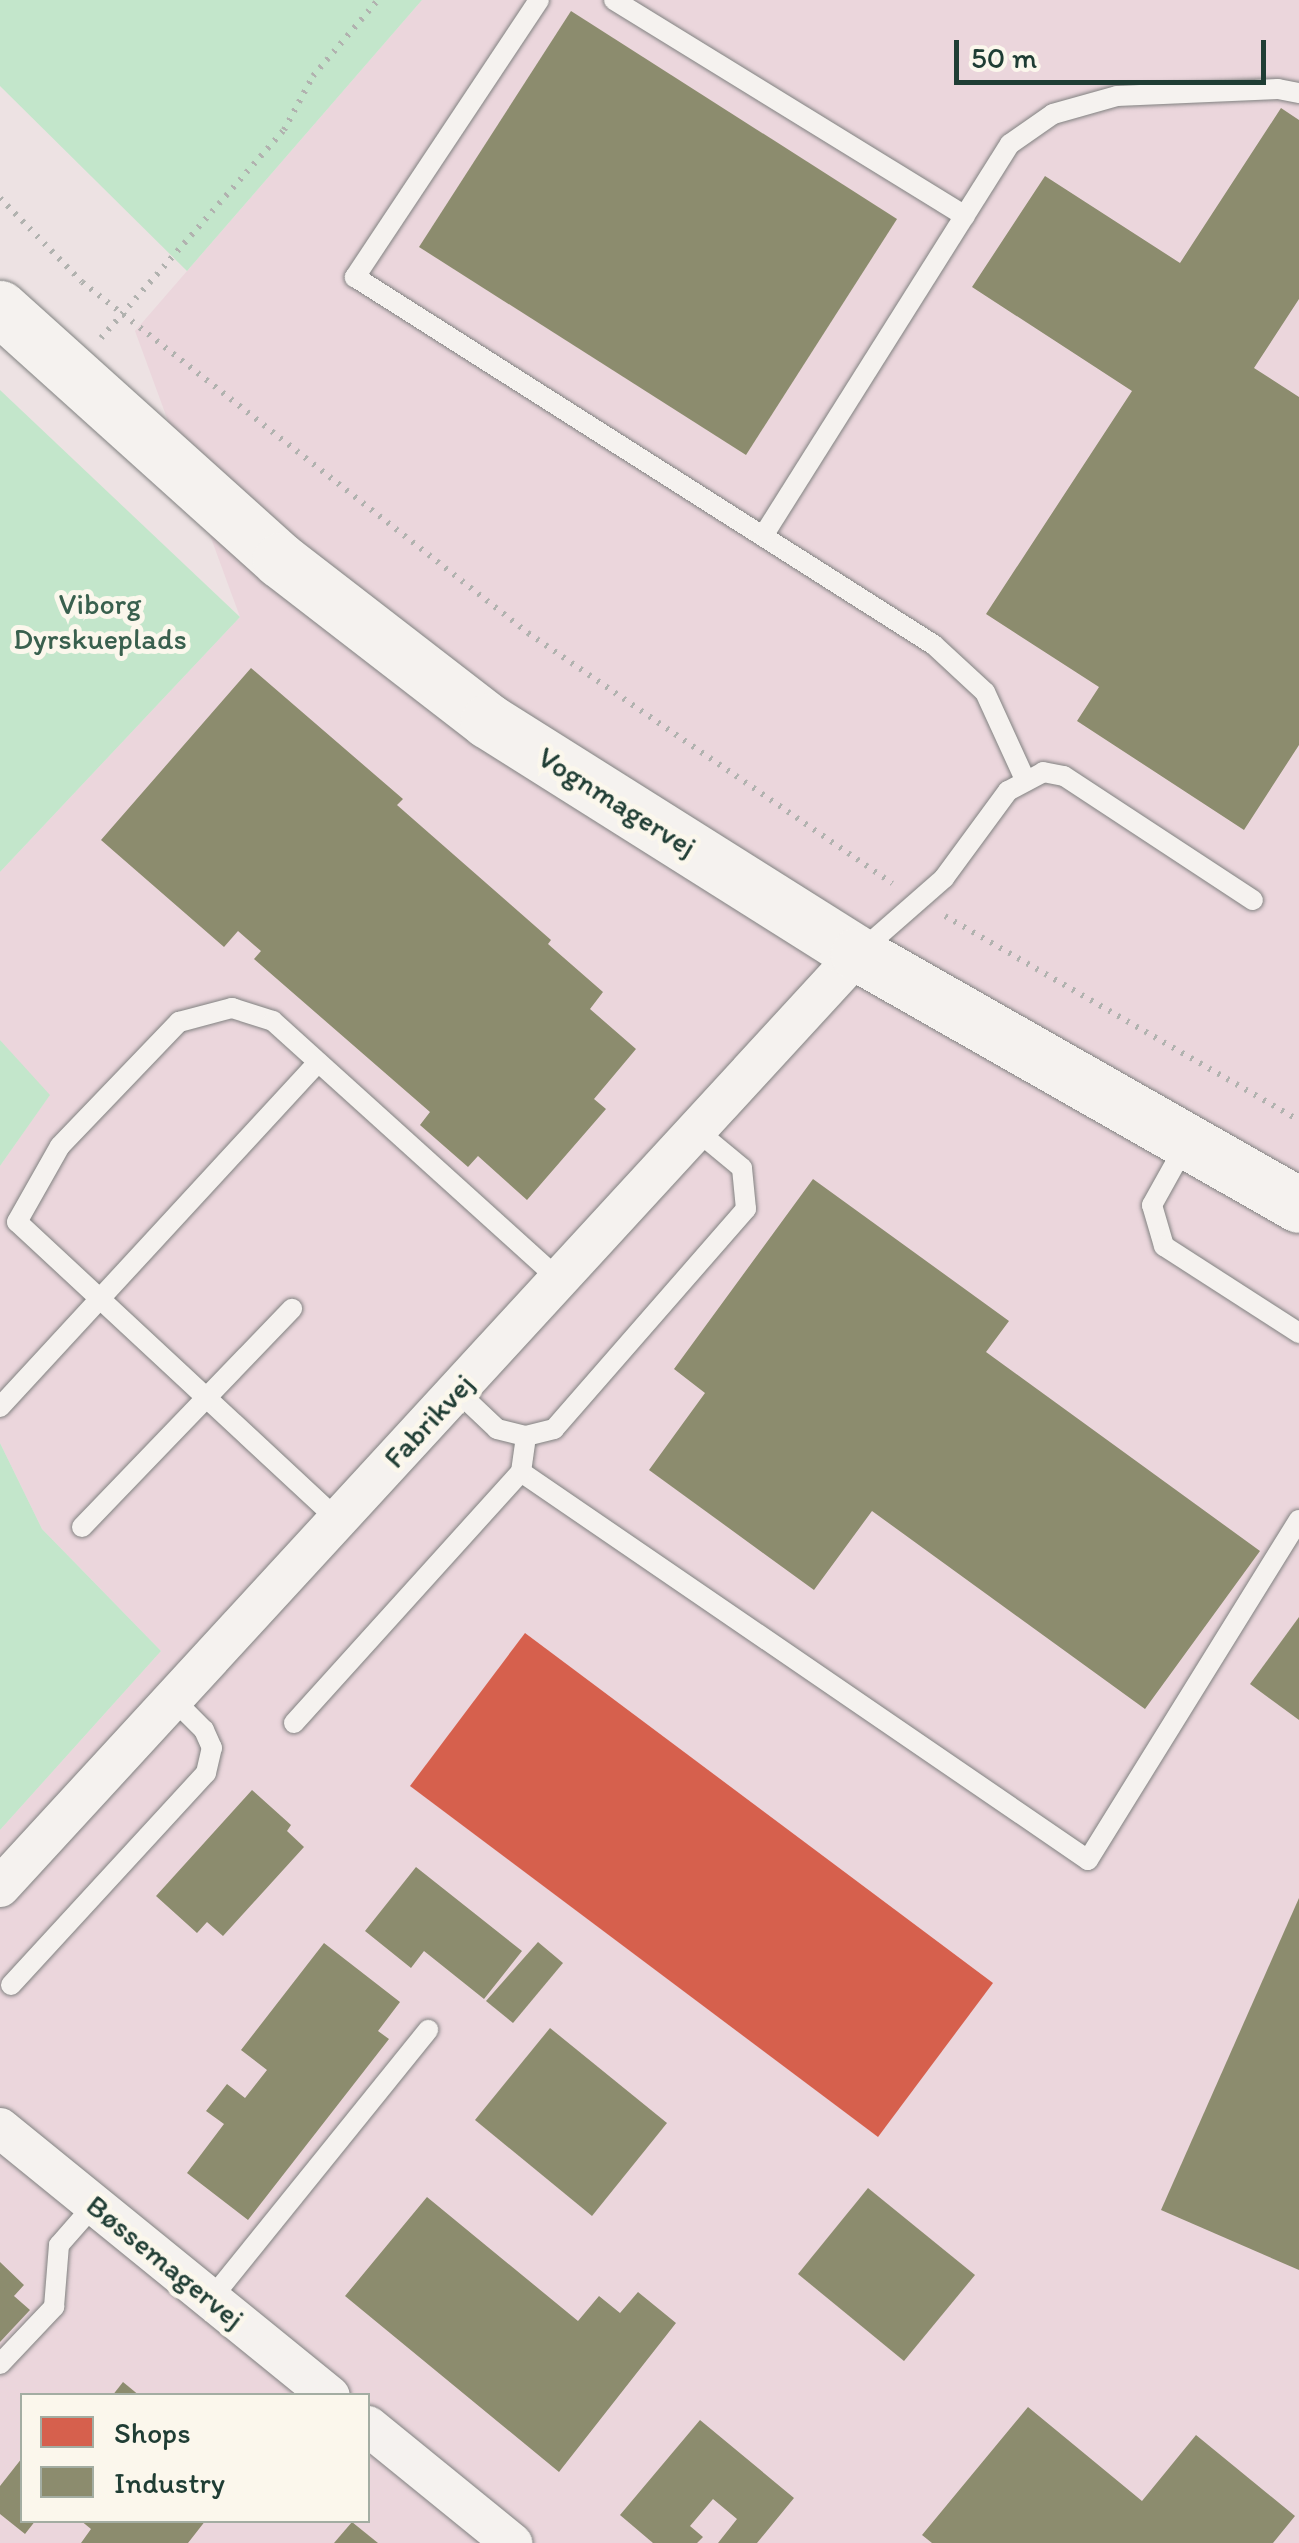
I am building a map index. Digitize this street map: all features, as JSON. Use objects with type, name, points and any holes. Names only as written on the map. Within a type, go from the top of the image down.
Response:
[{"type":"street","name":"Vognmagervej","points":[[0,308],[280,560],[488,720],[858,954],[1299,1205]]},
{"type":"street","name":"Fabrikvej","points":[[0,1887],[858,954]]},
{"type":"street","name":"Bøssemagervej","points":[[0,2128],[326,2393]]},
{"type":"street","points":[[370,2428],[512,2543]]},
{"type":"lane","points":[[540,0],[355,277],[934,646],[985,692],[1024,777]]},
{"type":"lane","points":[[614,0],[965,216]]},
{"type":"lane","points":[[763,536],[1010,144],[1053,114],[1117,96],[1278,89],[1299,94]]},
{"type":"lane","points":[[1024,777],[1064,776],[1253,900]]},
{"type":"lane","points":[[858,954],[915,898],[944,878],[1024,777]]},
{"type":"lane","points":[[338,1520],[17,1222],[60,1146],[179,1022],[232,1008],[273,1021],[559,1279]]},
{"type":"lane","points":[[0,1407],[318,1062]]},
{"type":"lane","points":[[456,1390],[497,1429],[526,1436],[554,1429],[746,1210],[742,1168],[696,1130]]},
{"type":"lane","points":[[1186,1144],[1152,1205],[1164,1246],[1299,1333]]},
{"type":"lane","points":[[82,1526],[292,1310]]},
{"type":"lane","points":[[294,1722],[521,1472],[526,1436]]},
{"type":"lane","points":[[521,1472],[1088,1860],[1299,1520]]},
{"type":"lane","points":[[11,1985],[206,1773],[212,1748],[204,1730],[172,1699]]},
{"type":"lane","points":[[212,2299],[428,2030]]},
{"type":"lane","points":[[0,2364],[54,2307],[59,2245],[94,2204]]},
{"type":"path","points":[[124,315],[284,130],[313,76],[378,0]]},
{"type":"path","points":[[0,198],[124,315],[528,633],[915,898],[1299,1120]]},
{"type":"shaded area","points":[[422,0],[1299,0],[1299,2543],[0,2543],[0,1830],[161,1651],[42,1529],[0,1443],[0,1166],[49,1096],[0,1040],[0,872],[240,617],[135,331]]},
{"type":"green space","points":[[0,0],[422,0],[187,271],[0,86]]},
{"type":"green space","name":"Viborg Dyrskueplads","points":[[0,390],[240,617],[0,872]]},
{"type":"green space","points":[[0,1040],[50,1095],[0,1166]]},
{"type":"green space","points":[[0,1443],[42,1529],[161,1651],[0,1830]]},
{"type":"building: Shops","points":[[525,1633],[993,1983],[878,2137],[410,1786]]},
{"type":"building: Industry","points":[[571,11],[897,219],[746,455],[419,247]]},
{"type":"building: Industry","points":[[1281,108],[1299,120],[1299,299],[1254,368],[1299,397],[1299,745],[1244,830],[1077,721],[1099,687],[986,614],[1132,391],[972,287],[1045,176],[1180,263]]},
{"type":"building: Industry","points":[[251,668],[403,799],[397,805],[551,940],[548,944],[603,992],[590,1009],[636,1049],[594,1099],[606,1109],[527,1200],[478,1156],[468,1167],[420,1125],[430,1112],[254,959],[261,951],[238,931],[224,947],[101,840]]},
{"type":"building: Industry","points":[[813,1179],[1009,1321],[986,1352],[1260,1551],[1145,1709],[872,1511],[814,1590],[649,1470],[705,1393],[674,1369]]},
{"type":"building: Industry","points":[[1299,1617],[1299,1720],[1250,1684]]},
{"type":"building: Industry","points":[[252,1790],[291,1825],[287,1831],[304,1847],[223,1936],[207,1922],[197,1933],[156,1896]]},
{"type":"building: Industry","points":[[416,1867],[522,1951],[484,1999],[424,1951],[411,1968],[365,1931]]},
{"type":"building: Industry","points":[[1299,1898],[1299,2270],[1161,2210]]},
{"type":"building: Industry","points":[[538,1942],[563,1963],[513,2023],[486,2001]]},
{"type":"building: Industry","points":[[324,1943],[400,2002],[378,2031],[389,2039],[248,2220],[187,2173],[224,2124],[206,2111],[227,2084],[245,2098],[267,2070],[241,2050]]},
{"type":"building: Industry","points":[[550,2028],[667,2123],[592,2216],[475,2120]]},
{"type":"building: Industry","points":[[868,2188],[975,2275],[904,2361],[798,2274]]},
{"type":"building: Industry","points":[[427,2197],[578,2321],[599,2296],[620,2313],[638,2292],[676,2323],[559,2472],[345,2296]]},
{"type":"building: Industry","points":[[0,2262],[24,2285],[14,2296],[30,2310],[0,2342]]},
{"type":"building: Industry","points":[[123,2382],[136,2393],[114,2393]]},
{"type":"building: Industry","points":[[1028,2407],[1142,2501],[1196,2435],[1295,2516],[1273,2543],[932,2543],[922,2535]]},
{"type":"building: Industry","points":[[700,2420],[794,2498],[757,2543],[718,2543],[737,2519],[713,2499],[690,2526],[703,2537],[697,2543],[653,2543],[620,2515]]},
{"type":"building: Industry","points":[[20,2461],[20,2523],[34,2523],[25,2534],[0,2514],[0,2486]]},
{"type":"building: Industry","points":[[84,2523],[204,2523],[188,2543],[81,2543],[91,2529]]},
{"type":"building: Industry","points":[[353,2523],[378,2543],[334,2543]]}]
